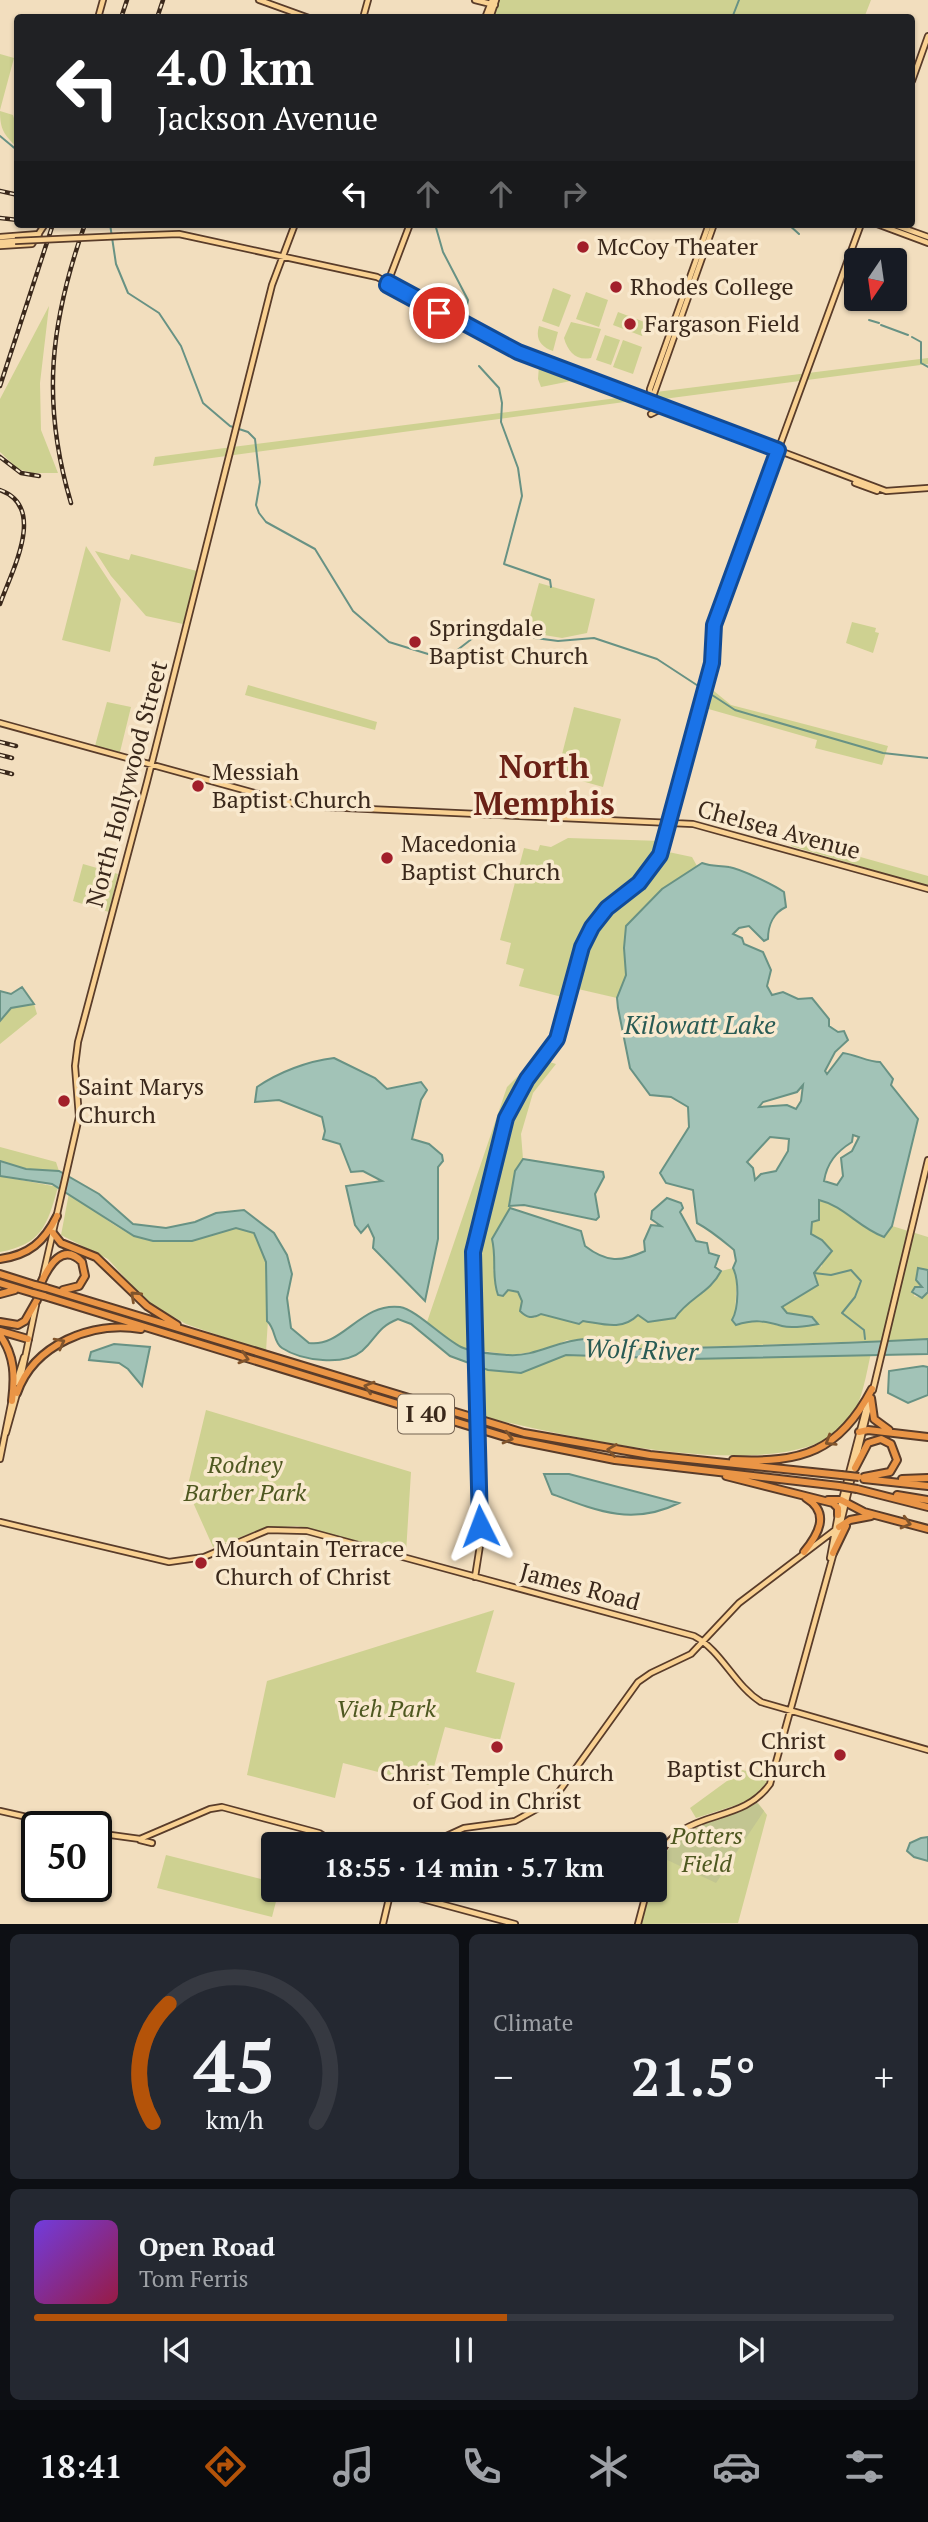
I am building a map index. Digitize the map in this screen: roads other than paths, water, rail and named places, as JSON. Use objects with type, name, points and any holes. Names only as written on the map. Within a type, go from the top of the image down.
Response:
[{"type":"highway","points":[[0,1259],[14,1257],[36,1246],[58,1212]]},
{"type":"highway","points":[[53,1233],[56,1240],[96,1256],[147,1306],[198,1334]]},
{"type":"highway","points":[[51,1242],[77,1248]]},
{"type":"highway","points":[[59,1255],[79,1258],[85,1276],[79,1286],[68,1290],[43,1286],[47,1269],[59,1255]]},
{"type":"highway","name":"I 40","points":[[0,1274],[524,1433],[586,1446],[686,1459],[861,1477],[928,1478]]},
{"type":"highway","name":"I 40","points":[[0,1283],[515,1440],[580,1454],[839,1486],[928,1500]]},
{"type":"highway","points":[[0,1294],[9,1290],[35,1295],[25,1321],[7,1326],[0,1322]]},
{"type":"highway","points":[[17,1393],[32,1364],[51,1348],[84,1333],[120,1328],[178,1338]]},
{"type":"highway","points":[[0,1333],[28,1339]]},
{"type":"highway","points":[[0,1333],[12,1359],[15,1382],[12,1401]]},
{"type":"highway","points":[[686,1459],[764,1461],[816,1450],[853,1423],[872,1389]]},
{"type":"highway","points":[[871,1398],[874,1419],[887,1430],[901,1434]]},
{"type":"highway","points":[[861,1431],[928,1437]]},
{"type":"highway","points":[[855,1468],[868,1443],[881,1439],[891,1444],[897,1460],[890,1472],[861,1477]]},
{"type":"highway","points":[[683,1468],[816,1499],[837,1506],[838,1515]]},
{"type":"highway","points":[[861,1477],[928,1486]]},
{"type":"highway","points":[[858,1489],[928,1507]]},
{"type":"highway","points":[[794,1493],[810,1499],[816,1506],[821,1521],[817,1535],[804,1552]]},
{"type":"highway","points":[[816,1499],[844,1501],[884,1517],[928,1529]]},
{"type":"highway","points":[[837,1528],[855,1518],[884,1517]]},
{"type":"highway","points":[[832,1556],[843,1528],[855,1518]]},
{"type":"main road","points":[[260,0],[298,14]]},
{"type":"main road","points":[[475,0],[492,2]]},
{"type":"main road","points":[[915,73],[928,36]]},
{"type":"main road","points":[[0,242],[32,244],[43,228]]},
{"type":"main road","name":"North Hollywood Street","points":[[6,1433],[17,1393],[35,1295],[43,1286],[79,1117],[75,1066],[78,1042],[272,285],[294,228]]},
{"type":"main road","points":[[386,282],[391,276],[409,228]]},
{"type":"main road","points":[[651,401],[650,389],[710,228]]},
{"type":"main road","points":[[475,1577],[481,1539],[475,1413],[475,1232],[506,1118],[527,1079],[557,1039],[582,947],[592,927],[607,908],[652,869],[670,823],[712,663],[714,625],[860,228]]},
{"type":"main road","points":[[888,228],[928,243]]},
{"type":"main road","points":[[902,228],[928,237]]},
{"type":"main road","points":[[0,242],[179,234],[373,277],[518,352],[651,401],[777,452]]},
{"type":"main road","points":[[651,401],[663,408],[891,495],[928,490]]},
{"type":"main road","points":[[651,414],[663,408]]},
{"type":"main road","name":"Chelsea Avenue","points":[[0,723],[302,806],[693,824],[928,889]]},
{"type":"main road","points":[[826,1536],[844,1501],[855,1468],[861,1431],[928,1160]]},
{"type":"main road","name":"North Hollywood Street","points":[[0,1459],[24,1357]]},
{"type":"main road","points":[[667,1843],[685,1826],[748,1805],[763,1793],[774,1775],[875,1380]]},
{"type":"main road","points":[[832,1556],[831,1545],[838,1515]]},
{"type":"main road","name":"James Road","points":[[0,1522],[169,1562],[204,1556],[261,1532],[299,1530],[685,1634],[703,1643]]},
{"type":"main road","points":[[455,1832],[464,1828],[515,1821],[548,1804],[562,1791],[635,1685],[651,1672],[691,1654],[739,1603],[837,1528]]},
{"type":"main road","points":[[818,1541],[827,1541],[831,1545]]},
{"type":"main road","points":[[703,1643],[753,1697],[791,1712],[928,1750]]},
{"type":"main road","points":[[136,1840],[209,1809],[222,1807],[314,1832]]},
{"type":"main road","points":[[0,1811],[21,1816]]},
{"type":"main road","points":[[112,1836],[152,1843]]},
{"type":"main road","points":[[383,1923],[388,1902]]},
{"type":"main road","points":[[436,1902],[515,1923]]},
{"type":"main road","points":[[638,1923],[644,1902]]},
{"type":"water","name":"Kilowatt Lake","points":[[702,863],[741,871],[784,892],[786,907],[772,920],[768,939],[764,941],[749,926],[739,928],[733,934],[742,938],[744,944],[763,952],[771,970],[767,986],[772,995],[783,992],[798,999],[812,998],[829,1019],[829,1026],[838,1032],[844,1031],[848,1040],[835,1052],[825,1071],[827,1074],[843,1053],[880,1062],[893,1079],[891,1085],[918,1119],[892,1226],[884,1237],[836,1207],[819,1200],[819,1220],[812,1222],[811,1234],[822,1240],[832,1251],[814,1273],[818,1285],[782,1307],[787,1313],[812,1317],[818,1324],[791,1327],[754,1321],[736,1325],[732,1320],[737,1294],[733,1268],[736,1261],[734,1250],[697,1223],[693,1190],[666,1183],[660,1173],[689,1127],[688,1107],[671,1097],[650,1095],[630,1068],[617,998],[626,975],[626,926],[662,889]],"holes":[[[803,1085],[801,1101],[796,1109],[787,1105],[759,1107],[763,1102],[797,1092]],[[853,1135],[859,1137],[852,1151],[841,1158],[843,1176],[837,1185],[824,1181],[833,1158],[852,1142]],[[770,1137],[789,1139],[788,1151],[776,1171],[761,1174],[755,1180],[753,1168],[747,1162]]]},
{"type":"water","points":[[22,987],[34,1004],[11,1008],[0,1021],[0,991],[11,994]]},
{"type":"water","points":[[334,1058],[375,1078],[387,1089],[421,1082],[427,1090],[421,1100],[412,1139],[429,1144],[442,1155],[443,1161],[438,1167],[438,1239],[425,1301],[373,1248],[374,1238],[368,1225],[361,1233],[355,1225],[346,1186],[382,1181],[363,1171],[351,1172],[340,1144],[323,1139],[325,1131],[322,1117],[279,1100],[255,1102],[257,1087],[284,1072]]},
{"type":"water","points":[[523,1159],[603,1172],[604,1177],[595,1194],[599,1217],[596,1220],[524,1205],[509,1206],[515,1171]]},
{"type":"water","name":"Wolf River","points":[[0,1161],[26,1169],[59,1171],[99,1194],[133,1224],[166,1228],[195,1222],[216,1213],[244,1210],[274,1233],[287,1255],[292,1274],[287,1298],[291,1328],[309,1343],[332,1339],[374,1311],[386,1307],[400,1307],[413,1313],[461,1347],[496,1354],[518,1355],[585,1339],[642,1349],[928,1339],[928,1354],[689,1359],[566,1355],[521,1373],[488,1370],[450,1356],[411,1324],[398,1319],[385,1326],[354,1356],[334,1360],[311,1359],[282,1348],[267,1321],[266,1262],[254,1233],[236,1228],[192,1241],[153,1241],[134,1236],[52,1184],[0,1176]]},
{"type":"water","points":[[667,1198],[681,1203],[683,1208],[680,1212],[696,1241],[707,1243],[709,1253],[719,1256],[715,1267],[721,1271],[711,1285],[686,1305],[675,1318],[648,1322],[638,1315],[619,1325],[583,1321],[579,1324],[541,1314],[527,1316],[520,1311],[522,1301],[518,1292],[508,1290],[503,1296],[498,1295],[492,1239],[510,1208],[581,1231],[585,1246],[593,1252],[607,1258],[621,1259],[645,1251],[644,1241],[651,1225],[661,1226],[651,1219],[652,1211]]},
{"type":"water","points":[[918,1268],[928,1270],[928,1292],[922,1298],[912,1292],[915,1287],[922,1287],[916,1280]]},
{"type":"water","points":[[114,1344],[150,1347],[142,1386],[128,1369],[119,1363],[89,1360],[91,1352]]},
{"type":"water","points":[[928,1367],[928,1395],[908,1403],[888,1393],[889,1371]]},
{"type":"water","points":[[544,1474],[569,1474],[679,1503],[646,1514],[630,1515],[600,1510],[552,1494]]},
{"type":"water","points":[[928,1837],[928,1861],[914,1857],[907,1851],[910,1843]]},
{"type":"waterway","points":[[734,14],[739,0]]},
{"type":"waterway","points":[[0,136],[14,148]]},
{"type":"waterway","points":[[111,228],[116,264],[128,293],[159,313],[181,346],[203,403],[230,426],[248,432],[255,439],[260,482],[256,505],[259,513],[266,522],[315,549],[353,611],[389,642],[441,658],[451,655],[478,634],[490,632],[558,641],[594,638],[657,659],[735,710],[883,753],[928,758]]},
{"type":"waterway","points":[[436,228],[443,252],[468,300],[464,321]]},
{"type":"waterway","points":[[792,228],[799,234]]},
{"type":"waterway","points":[[869,320],[879,323]]},
{"type":"waterway","points":[[881,325],[908,335]]},
{"type":"waterway","points":[[912,337],[921,342],[921,363],[928,367]]},
{"type":"waterway","points":[[479,366],[499,388],[502,403],[501,422],[518,468],[522,496],[504,564],[550,580],[551,587]]},
{"type":"waterway","points":[[814,1273],[831,1275],[851,1270],[861,1281],[855,1297],[842,1313],[864,1330],[865,1339]]},
{"type":"railway","points":[[122,14],[127,0]]},
{"type":"railway","points":[[158,14],[163,0]]},
{"type":"railway","points":[[0,191],[14,194]]},
{"type":"railway","points":[[0,218],[14,220]]},
{"type":"railway","points":[[0,386],[52,228]]},
{"type":"railway","points":[[71,503],[56,431],[54,363],[64,295],[84,228]]},
{"type":"railway","points":[[0,457],[21,473],[39,476]]},
{"type":"railway","points":[[0,490],[14,498],[22,510],[24,525],[17,558],[0,604]]},
{"type":"railway","points":[[0,742],[16,746]]},
{"type":"railway","points":[[0,755],[12,758]]},
{"type":"railway","points":[[0,771],[12,774]]},
{"type":"place","name":"McCoy Theater","points":[[583,247]]},
{"type":"place","name":"Rhodes College","points":[[616,287]]},
{"type":"place","name":"Fargason Field","points":[[630,324]]},
{"type":"place","name":"Springdale Baptist Church","points":[[415,642]]},
{"type":"place","name":"Messiah Baptist Church","points":[[198,786]]},
{"type":"place","name":"Macedonia Baptist Church","points":[[387,858]]},
{"type":"place","name":"Saint Marys Church","points":[[64,1101]]},
{"type":"place","name":"Mountain Terrace Church of Christ","points":[[201,1563]]},
{"type":"place","name":"Christ Temple Church of God in Christ","points":[[497,1747]]},
{"type":"place","name":"Christ Baptist Church","points":[[840,1755]]},
{"type":"district","name":"North Memphis","points":[[544,786]]},
{"type":"park label","name":"Rodney Barber Park","points":[[245,1479]]},
{"type":"park label","name":"Vieh Park","points":[[386,1709]]},
{"type":"park label","name":"Potters Field","points":[[707,1850]]}]
